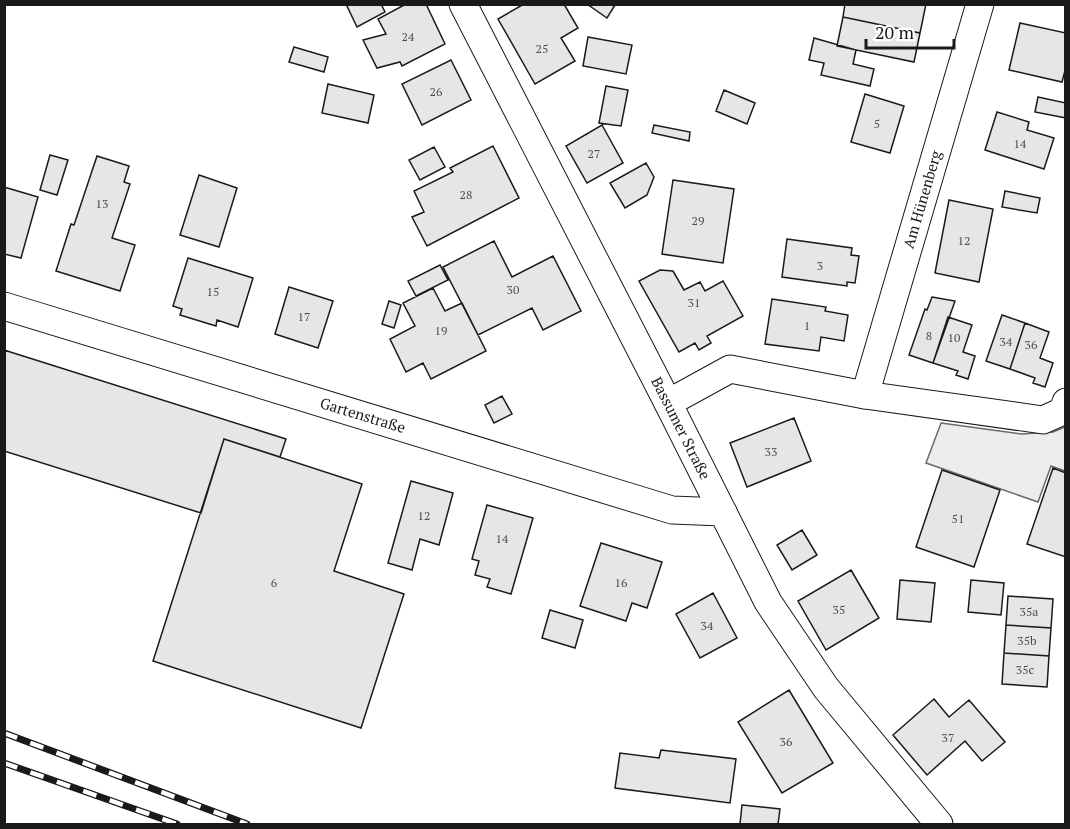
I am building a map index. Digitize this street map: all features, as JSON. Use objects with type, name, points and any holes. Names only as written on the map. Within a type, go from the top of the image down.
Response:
[{"type":"street","name":"Bassumer Straße","points":[[462,4],[768,602],[826,688],[939,825]]},
{"type":"street","name":"Am Hünenberg","points":[[865,395],[980,4]]},
{"type":"street","name":"Gartenstraße","points":[[4,306],[672,510],[723,512]]},
{"type":"street","points":[[668,403],[730,369],[865,395],[1043,420],[1063,411],[1065,402]]},
{"type":"shaded area","points":[[941,423],[1021,434],[1053,432],[1065,427],[1065,471],[1051,466],[1038,502],[926,463]]},
{"type":"building","points":[[346,4],[381,4],[385,12],[357,27]]},
{"type":"building","points":[[406,4],[426,4],[445,44],[402,66],[400,62],[377,68],[363,40],[386,34],[378,19]]},
{"type":"building","points":[[524,4],[564,4],[578,28],[561,38],[575,61],[535,84],[498,19]]},
{"type":"building","points":[[587,4],[614,4],[615,5],[607,18]]},
{"type":"building","points":[[845,4],[926,4],[920,33],[843,17]]},
{"type":"building","points":[[843,17],[920,33],[914,62],[837,46]]},
{"type":"building","points":[[1020,23],[1066,33],[1066,67],[1062,82],[1009,70]]},
{"type":"building","points":[[588,37],[632,45],[626,74],[583,66]]},
{"type":"building","points":[[814,38],[856,50],[853,64],[874,69],[870,86],[821,75],[824,63],[809,60]]},
{"type":"building","points":[[294,47],[328,57],[324,72],[289,62]]},
{"type":"building","points":[[451,60],[471,100],[422,125],[402,84]]},
{"type":"building","points":[[328,84],[374,95],[368,123],[322,113]]},
{"type":"building","points":[[606,86],[628,90],[621,126],[599,123]]},
{"type":"building","points":[[724,90],[755,103],[747,124],[716,111]]},
{"type":"building","points":[[865,94],[904,106],[890,153],[851,142]]},
{"type":"building","points":[[1038,97],[1066,103],[1066,118],[1035,112]]},
{"type":"building","points":[[997,112],[1029,122],[1027,130],[1054,138],[1044,169],[985,150]]},
{"type":"building","points":[[602,125],[623,163],[587,183],[566,146]]},
{"type":"building","points":[[654,125],[690,132],[689,141],[652,133]]},
{"type":"building","points":[[493,146],[519,198],[427,246],[412,217],[424,212],[414,191],[453,172],[450,168]]},
{"type":"building","points":[[434,147],[445,167],[420,180],[409,160]]},
{"type":"building","points":[[50,155],[68,160],[57,195],[40,190]]},
{"type":"building","points":[[97,156],[129,166],[124,182],[130,184],[112,238],[135,245],[120,291],[56,271]]},
{"type":"building","points":[[646,163],[654,177],[647,195],[625,208],[610,183]]},
{"type":"building","points":[[199,175],[237,188],[219,247],[180,235]]},
{"type":"building","points":[[673,180],[734,189],[723,263],[662,254]]},
{"type":"building","points":[[4,187],[38,197],[21,258],[4,254]]},
{"type":"building","points":[[1005,191],[1040,198],[1037,213],[1002,207]]},
{"type":"building","points":[[949,200],[993,209],[979,282],[935,273]]},
{"type":"building","points":[[787,239],[852,248],[851,255],[859,256],[855,283],[847,282],[847,286],[782,277]]},
{"type":"building","points":[[494,241],[512,277],[553,256],[581,311],[543,330],[532,308],[478,335],[443,267]]},
{"type":"building","points":[[188,258],[253,278],[238,327],[217,320],[216,326],[180,315],[182,309],[173,306]]},
{"type":"building","points":[[440,265],[448,280],[416,296],[408,281]]},
{"type":"building","points":[[660,270],[673,271],[684,290],[700,282],[705,291],[723,281],[743,316],[707,336],[711,343],[699,350],[695,343],[679,352],[639,281]]},
{"type":"building","points":[[289,287],[333,301],[318,348],[275,334]]},
{"type":"building","points":[[433,288],[445,311],[462,303],[486,351],[431,379],[423,363],[406,372],[390,339],[415,326],[403,303]]},
{"type":"building","points":[[932,297],[955,301],[933,363],[909,355],[925,309],[927,310]]},
{"type":"building","points":[[772,299],[826,307],[825,311],[848,315],[844,341],[821,337],[819,351],[765,344]]},
{"type":"building","points":[[389,301],[401,305],[394,328],[382,324]]},
{"type":"building","points":[[1002,315],[1025,323],[1010,369],[986,361]]},
{"type":"building","points":[[948,317],[972,325],[963,352],[975,356],[968,379],[956,375],[958,371],[933,363]]},
{"type":"building","points":[[1025,323],[1049,332],[1040,358],[1053,363],[1045,387],[1033,383],[1035,378],[1010,369]]},
{"type":"building","points":[[4,350],[286,439],[280,457],[224,439],[201,513],[4,451]]},
{"type":"building","points":[[502,396],[512,414],[494,423],[485,405]]},
{"type":"building","points":[[794,418],[811,461],[747,487],[730,443]]},
{"type":"building","points":[[224,439],[362,484],[334,571],[404,594],[361,728],[153,661]]},
{"type":"building","points":[[1053,468],[1066,473],[1066,557],[1027,544]]},
{"type":"building","points":[[942,470],[1000,490],[974,567],[916,547]]},
{"type":"building","points":[[411,481],[453,493],[439,545],[420,539],[412,570],[388,563]]},
{"type":"building","points":[[487,505],[533,518],[511,594],[487,587],[490,579],[475,575],[479,561],[472,559]]},
{"type":"building","points":[[802,530],[817,555],[792,570],[777,545]]},
{"type":"building","points":[[601,543],[662,562],[647,608],[632,603],[626,621],[580,606]]},
{"type":"building","points":[[851,570],[879,618],[826,650],[798,601]]},
{"type":"building","points":[[900,580],[935,583],[931,622],[897,619]]},
{"type":"building","points":[[971,580],[1004,583],[1001,615],[968,612]]},
{"type":"building","points":[[713,593],[737,638],[700,658],[676,614]]},
{"type":"building","points":[[1008,596],[1053,599],[1051,628],[1006,625]]},
{"type":"building","points":[[550,610],[583,620],[575,648],[542,638]]},
{"type":"building","points":[[1006,625],[1051,628],[1049,656],[1004,653]]},
{"type":"building","points":[[1004,653],[1049,656],[1047,687],[1002,684]]},
{"type":"building","points":[[789,690],[833,763],[782,793],[738,722]]},
{"type":"building","points":[[934,699],[949,717],[969,700],[1005,742],[982,761],[965,741],[927,775],[893,735]]},
{"type":"building","points":[[661,750],[736,759],[730,803],[615,788],[620,753],[659,758]]},
{"type":"building","points":[[742,805],[780,809],[778,824],[740,824]]},
{"type":"railway","points":[[4,733],[247,824]]},
{"type":"railway","points":[[4,763],[177,824]]}]
